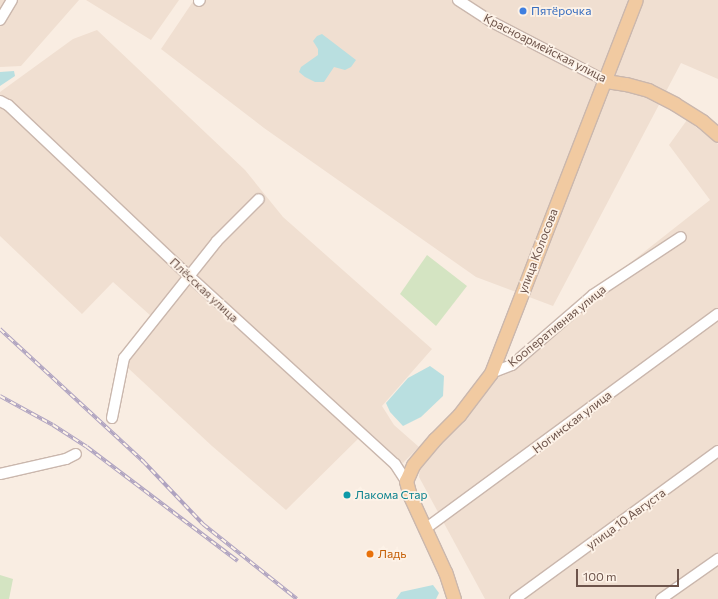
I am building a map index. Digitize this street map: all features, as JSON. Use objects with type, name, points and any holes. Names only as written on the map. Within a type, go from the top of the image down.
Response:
[{"type":"main road","name":"улица Колосова","points":[[406,481],[413,465],[435,439],[459,415],[491,373],[606,81],[636,0]]},
{"type":"main road","name":"Красноармейская улица","points":[[606,81],[626,84],[648,90],[675,104],[702,121],[718,135]]},
{"type":"main road","points":[[406,481],[410,496],[445,572],[454,599]]},
{"type":"street","points":[[0,20],[12,0]]},
{"type":"street","name":"Красноармейская улица","points":[[458,0],[492,22],[606,81]]},
{"type":"street","name":"Плёсская улица","points":[[0,101],[14,110],[189,276],[395,464],[406,481]]},
{"type":"street","points":[[112,418],[124,358],[217,241],[259,199]]},
{"type":"street","name":"Кооперативная улица","points":[[491,373],[512,365],[593,295],[681,237]]},
{"type":"street","name":"Ногинская улица","points":[[425,529],[718,314]]},
{"type":"street","name":"улица 10 Августа","points":[[515,599],[718,451]]},
{"type":"street","points":[[0,474],[66,460],[76,454]]},
{"type":"street","points":[[661,599],[718,559]]},
{"type":"shaded area","points":[[0,0],[79,0],[21,66],[0,67]]},
{"type":"shaded area","points":[[86,0],[179,0],[151,40]]},
{"type":"shaded area","points":[[194,0],[718,0],[718,79],[681,63],[553,306],[476,277],[264,128],[161,49]]},
{"type":"shaded area","points":[[97,30],[245,170],[283,217],[432,349],[382,406],[394,425],[419,447],[403,463],[367,430],[286,510],[212,446],[128,368],[125,348],[151,316],[113,282],[82,314],[0,236],[0,92],[73,39]]},
{"type":"shaded area","points":[[687,120],[718,144],[718,599],[485,599],[419,477],[420,466],[480,400],[512,361],[540,334],[710,200],[669,145]]},
{"type":"green space","points":[[427,255],[467,286],[436,326],[400,294]]},
{"type":"green space","points":[[0,575],[13,579],[9,599],[0,599]]},
{"type":"water","points":[[322,34],[356,60],[351,67],[345,70],[334,67],[324,82],[315,82],[299,72],[301,67],[318,55],[318,49],[313,41],[317,36]]},
{"type":"water","points":[[14,71],[15,76],[0,86],[0,72]]},
{"type":"water","points":[[430,366],[444,376],[443,396],[421,417],[403,426],[390,412],[386,403],[408,378]]},
{"type":"water","points":[[433,585],[439,593],[436,599],[396,599],[401,592]]},
{"type":"railway","points":[[0,329],[143,461],[203,524],[297,599]]},
{"type":"railway","points":[[0,396],[53,425],[87,447],[238,561]]},
{"type":"place","name":"Пятёрочка","points":[[523,11]]},
{"type":"place","name":"Лакома Стар","points":[[347,495]]},
{"type":"place","name":"Ладь","points":[[370,554]]}]
